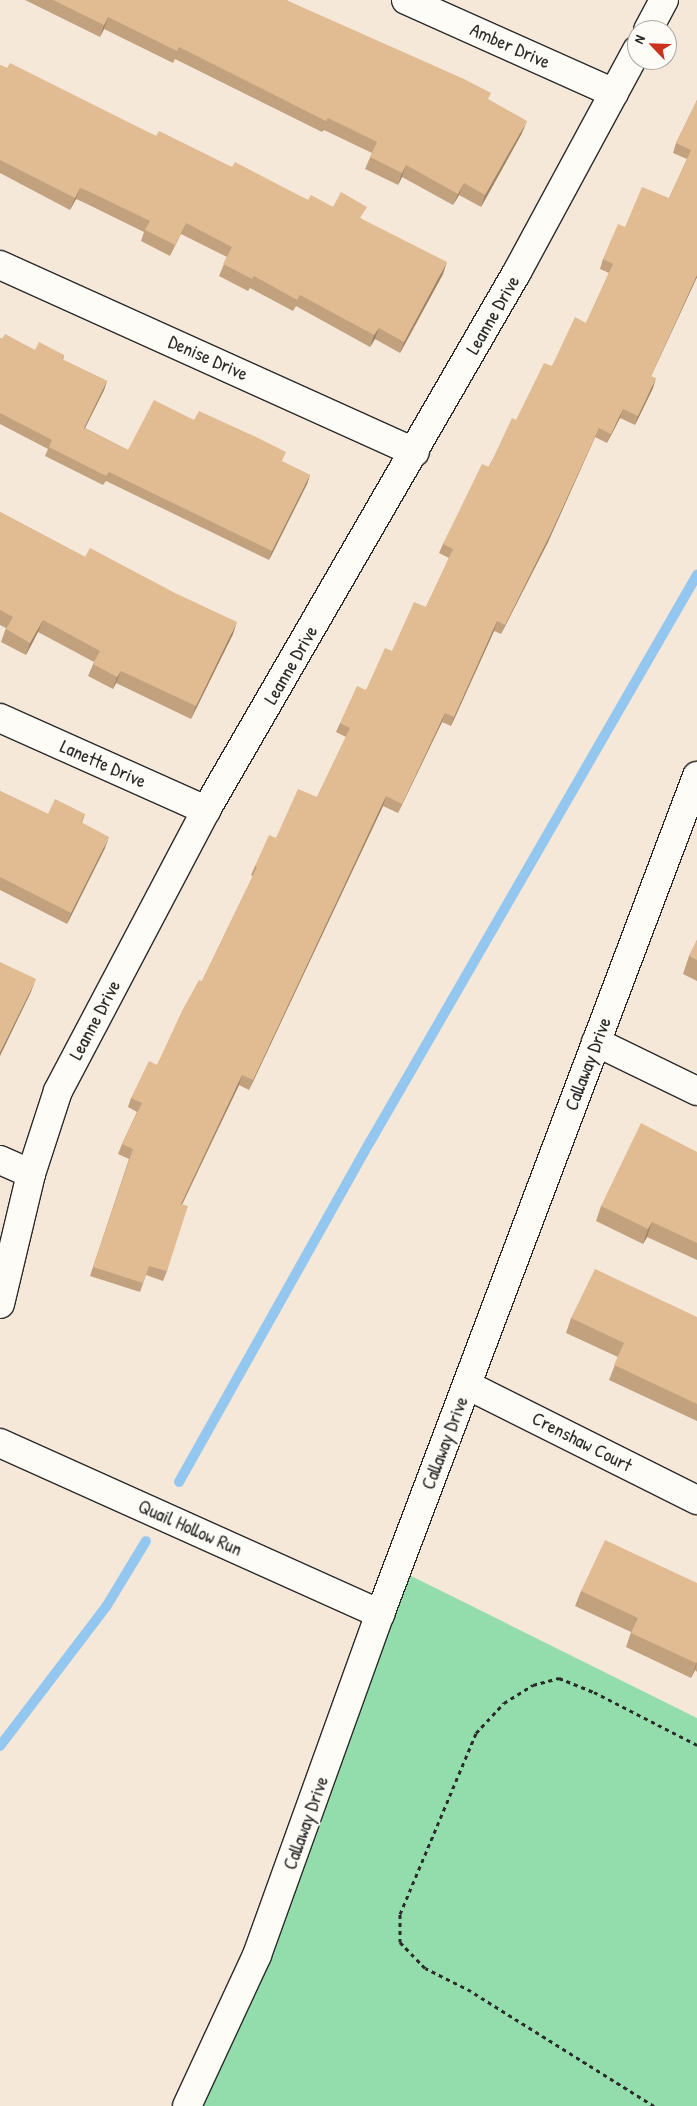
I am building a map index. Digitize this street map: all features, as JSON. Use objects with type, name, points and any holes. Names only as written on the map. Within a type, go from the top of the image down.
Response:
[{"type":"street","name":"Amber Drive","points":[[406,0],[614,93]]},
{"type":"street","points":[[653,20],[664,0]]},
{"type":"street","name":"Leanne Drive","points":[[0,1304],[31,1174],[58,1091],[206,810],[415,452],[627,69]]},
{"type":"street","name":"Denise Drive","points":[[0,265],[415,452]]},
{"type":"street","name":"Lanette Drive","points":[[0,718],[206,810]]},
{"type":"street","name":"Callaway Drive","points":[[187,2106],[257,1955],[380,1614],[697,776]]},
{"type":"street","points":[[596,1042],[697,1091]]},
{"type":"street","points":[[0,1160],[31,1174]]},
{"type":"street","name":"Crenshaw Court","points":[[467,1384],[697,1500]]},
{"type":"street","name":"Quail Hollow Run","points":[[0,1443],[380,1614]]},
{"type":"path","points":[[654,2106],[471,1991],[425,1968],[400,1942],[400,1914],[476,1733],[504,1703],[533,1685],[559,1678],[594,1692],[697,1745]]},
{"type":"green space","points":[[397,1569],[697,1718],[697,2106],[200,2106]]},
{"type":"building","points":[[53,0],[286,0],[464,79],[491,93],[488,99],[527,121],[485,195],[464,183],[458,194],[406,165],[402,173],[370,157],[377,142],[328,118],[326,121],[179,47],[177,51],[108,17],[104,25]]},
{"type":"building","points":[[10,63],[156,136],[159,131],[232,167],[235,162],[308,200],[311,195],[333,207],[341,192],[367,207],[360,218],[447,262],[404,342],[379,328],[374,335],[300,295],[297,300],[254,276],[252,279],[223,264],[232,247],[186,223],[175,245],[145,230],[150,221],[80,188],[75,198],[0,160],[0,65],[7,68]]},
{"type":"building","points":[[697,100],[697,275],[651,376],[656,378],[638,416],[623,409],[611,434],[599,428],[551,533],[505,625],[497,621],[454,717],[445,713],[402,804],[386,796],[253,1080],[242,1075],[181,1204],[188,1206],[167,1271],[149,1266],[143,1283],[93,1267],[133,1149],[122,1144],[142,1103],[131,1098],[149,1061],[157,1065],[182,1011],[199,980],[202,981],[257,867],[255,866],[269,835],[276,838],[298,789],[317,797],[350,728],[340,723],[357,686],[366,690],[385,648],[392,651],[414,602],[426,607],[453,549],[443,544],[482,464],[489,467],[512,418],[516,420],[544,363],[552,366],[575,317],[586,323],[613,264],[603,259],[618,224],[625,227],[642,187],[669,198],[691,150],[676,143]]},
{"type":"building","points":[[5,334],[35,350],[39,342],[64,355],[62,359],[107,381],[84,428],[128,450],[154,400],[194,420],[199,411],[286,452],[282,461],[310,475],[272,551],[109,472],[106,476],[49,447],[52,440],[0,413],[0,338],[2,339]]},
{"type":"building","points":[[0,512],[85,557],[90,548],[175,593],[237,622],[196,706],[121,671],[117,677],[93,664],[100,651],[43,620],[30,643],[6,629],[13,617],[0,610]]},
{"type":"building","points":[[0,791],[48,814],[55,799],[85,814],[81,822],[109,837],[71,913],[0,877]]},
{"type":"building","points":[[697,940],[697,960],[689,956]]},
{"type":"building","points":[[0,962],[36,979],[0,1052]]},
{"type":"building","points":[[641,1123],[697,1152],[697,1243],[652,1222],[648,1229],[601,1206]]},
{"type":"building","points":[[595,1269],[697,1317],[697,1404],[614,1365],[624,1343],[571,1318]]},
{"type":"building","points":[[605,1540],[697,1583],[696,1663],[631,1633],[638,1618],[581,1591]]},
{"type":"waterway","points":[[179,1482],[370,1142],[697,575]]},
{"type":"waterway","points":[[0,1746],[106,1607],[146,1541]]}]
